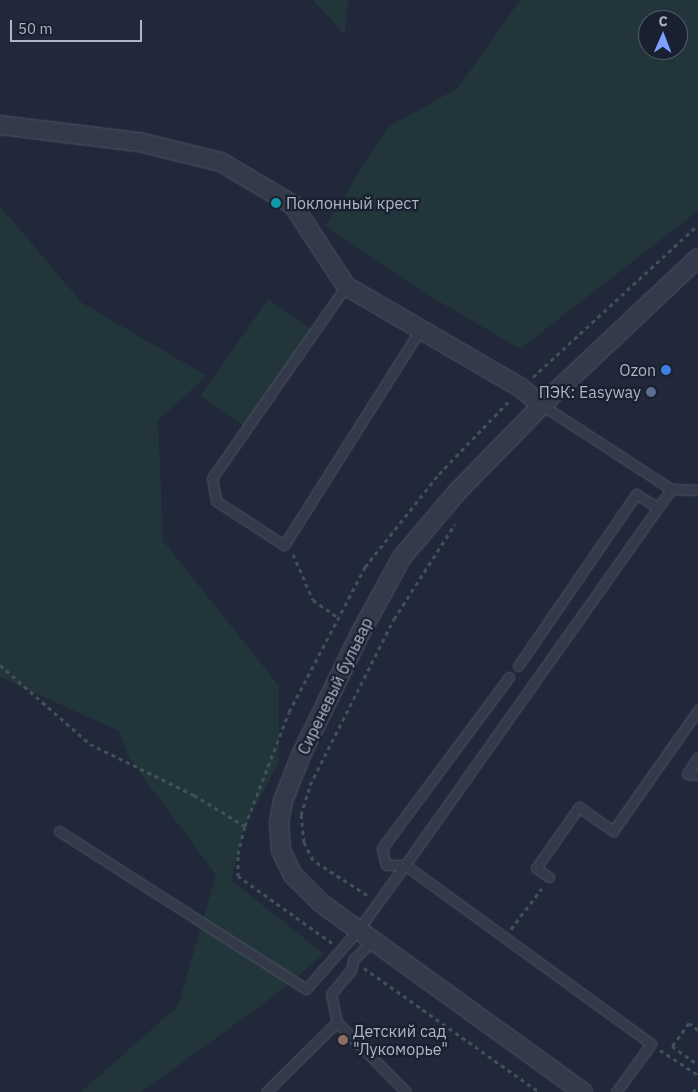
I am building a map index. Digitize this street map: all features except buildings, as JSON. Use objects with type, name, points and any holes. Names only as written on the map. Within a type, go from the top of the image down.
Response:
[{"type":"street","points":[[0,125],[139,142],[221,162],[293,205],[346,286],[521,388],[542,405]]},
{"type":"street","name":"Сиреневый бульвар","points":[[583,1092],[320,902],[292,876],[281,850],[279,823],[283,801],[301,755],[361,632],[402,557],[458,491],[542,405],[698,258]]},
{"type":"lane","points":[[346,286],[212,478],[216,501],[284,545],[420,330]]},
{"type":"lane","points":[[542,405],[671,489],[698,490]]},
{"type":"lane","points":[[59,831],[306,989],[340,948],[358,930],[378,903],[671,489]]},
{"type":"lane","points":[[518,666],[636,494],[658,508]]},
{"type":"lane","points":[[509,677],[382,848],[386,865],[405,865],[651,1044],[616,1092]]},
{"type":"lane","points":[[550,877],[536,868],[579,807],[612,831],[698,710]]},
{"type":"lane","points":[[698,757],[687,774],[698,775]]},
{"type":"lane","points":[[372,941],[353,960],[351,970],[330,994],[338,1022],[406,1092]]},
{"type":"lane","points":[[266,1092],[338,1022]]},
{"type":"path","points":[[340,948],[238,876],[238,854],[245,826],[289,712],[365,567],[439,474],[521,388],[698,225]]},
{"type":"path","points":[[378,903],[314,860],[304,842],[301,815],[310,785],[394,619],[460,515]]},
{"type":"path","points":[[284,545],[294,555],[313,600],[339,618]]},
{"type":"path","points":[[0,665],[90,744],[194,795],[245,826]]},
{"type":"path","points":[[505,937],[550,877]]},
{"type":"path","points":[[353,960],[539,1092]]},
{"type":"path","points":[[698,1030],[689,1023],[672,1046],[698,1065]]},
{"type":"path","points":[[651,1044],[698,1075]]},
{"type":"path","points":[[693,1092],[698,1086]]},
{"type":"shaded area","points":[[313,0],[348,0],[345,35]]},
{"type":"shaded area","points":[[520,0],[698,0],[698,211],[520,349],[430,296],[325,226],[388,127],[458,88]]},
{"type":"shaded area","points":[[0,206],[82,303],[207,376],[158,420],[163,541],[279,686],[279,761],[245,826],[231,880],[324,954],[266,1002],[141,1092],[81,1092],[178,1006],[216,875],[129,758],[119,731],[0,677]]},
{"type":"shaded area","points":[[268,299],[316,333],[249,430],[200,396]]},
{"type":"place","name":"Поклонный крест","points":[[276,203]]},
{"type":"place","name":"Ozon","points":[[666,370]]},
{"type":"place","name":"ПЭК: Easyway","points":[[651,392]]},
{"type":"place","name":"Детский сад \"Лукоморье\"","points":[[343,1040]]}]
